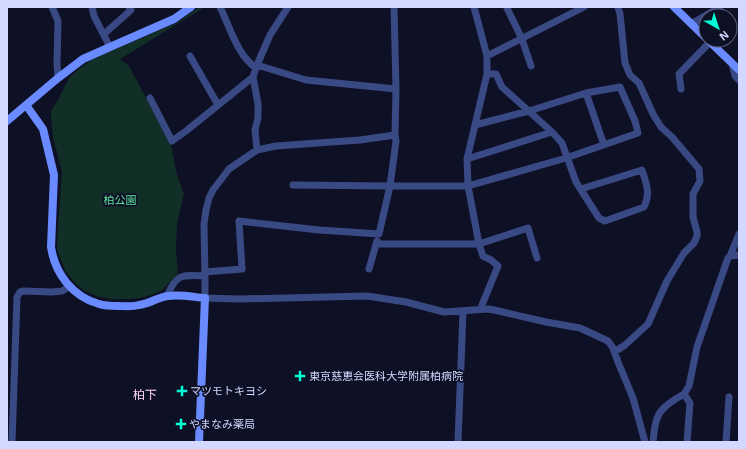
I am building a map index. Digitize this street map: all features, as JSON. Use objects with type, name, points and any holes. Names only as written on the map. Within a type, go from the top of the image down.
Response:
[{"type":"street","points":[[52,7],[58,21],[58,78]]},
{"type":"street","points":[[92,7],[94,16],[110,46]]},
{"type":"street","points":[[104,34],[132,10],[129,7]]},
{"type":"street","points":[[7,121],[58,78],[84,59],[110,46],[174,19],[191,7]]},
{"type":"street","points":[[220,7],[228,28],[241,52],[251,65],[306,80],[396,89]]},
{"type":"street","points":[[258,150],[255,130],[258,118],[258,104],[253,77],[270,35],[288,7]]},
{"type":"street","points":[[369,269],[390,186],[396,141],[394,7]]},
{"type":"street","points":[[474,7],[487,56],[487,74],[467,159],[468,186],[479,244],[483,256],[498,266],[482,305],[482,309]]},
{"type":"street","points":[[487,56],[584,7]]},
{"type":"street","points":[[615,351],[625,345],[648,324],[667,281],[684,253],[694,243],[697,232],[693,217],[693,194],[700,181],[699,169],[672,137],[661,127],[653,114],[639,83],[630,75],[625,63],[618,7]]},
{"type":"street","points":[[674,7],[698,31]]},
{"type":"street","points":[[691,24],[720,7]]},
{"type":"street","points":[[507,8],[522,39],[531,66]]},
{"type":"street","points":[[681,89],[679,74],[701,48]]},
{"type":"street","points":[[716,48],[739,70]]},
{"type":"street","points":[[190,56],[218,105]]},
{"type":"street","points":[[732,63],[735,76],[739,80]]},
{"type":"street","points":[[487,74],[496,74],[502,87],[552,132],[562,143],[566,158],[576,182],[599,218],[605,220],[644,207],[648,189],[642,170],[581,189]]},
{"type":"street","points":[[150,98],[172,141],[253,77]]},
{"type":"street","points":[[293,185],[468,186],[566,158],[638,133],[635,121],[620,87],[586,93],[528,111],[475,125]]},
{"type":"street","points":[[586,93],[604,145]]},
{"type":"street","points":[[26,105],[43,129],[54,176],[52,254],[57,270],[70,287],[83,298],[108,306],[127,306],[140,305],[174,295],[239,299],[367,296],[406,302],[444,312],[482,309],[494,310],[580,328],[608,341],[612,345],[634,398],[645,442]]},
{"type":"street","points":[[467,159],[552,132]]},
{"type":"street","points":[[199,442],[205,298],[204,224],[209,198],[213,190],[229,170],[258,150],[276,146],[360,140],[395,135]]},
{"type":"street","points":[[167,296],[171,286],[180,277],[242,269],[239,221],[319,230],[379,234]]},
{"type":"street","points":[[376,244],[479,244],[528,228],[536,258]]},
{"type":"street","points":[[654,442],[655,424],[662,409],[684,394],[689,386],[697,347],[728,258],[739,234]]},
{"type":"street","points":[[730,256],[739,256]]},
{"type":"street","points":[[12,442],[18,297],[20,292],[24,291],[52,292],[62,291],[70,287]]},
{"type":"street","points":[[458,442],[463,311]]},
{"type":"street","points":[[684,394],[690,403],[687,442]]},
{"type":"street","points":[[726,442],[729,397]]},
{"type":"green space","name":"柏公園","points":[[199,7],[205,7],[120,59],[129,66],[171,145],[177,175],[184,194],[177,223],[176,251],[178,274],[161,291],[148,296],[129,299],[99,297],[85,291],[76,284],[66,272],[57,248],[62,172],[53,137],[51,111],[69,78],[93,59],[177,23]]},
{"type":"place","name":"東京慈恵会医科大学附属柏病院","points":[[300,376]]},
{"type":"place","name":"マツモトキヨシ","points":[[182,391]]},
{"type":"place","name":"やまなみ薬局","points":[[181,424]]},
{"type":"district","name":"柏下","points":[[145,395]]}]
